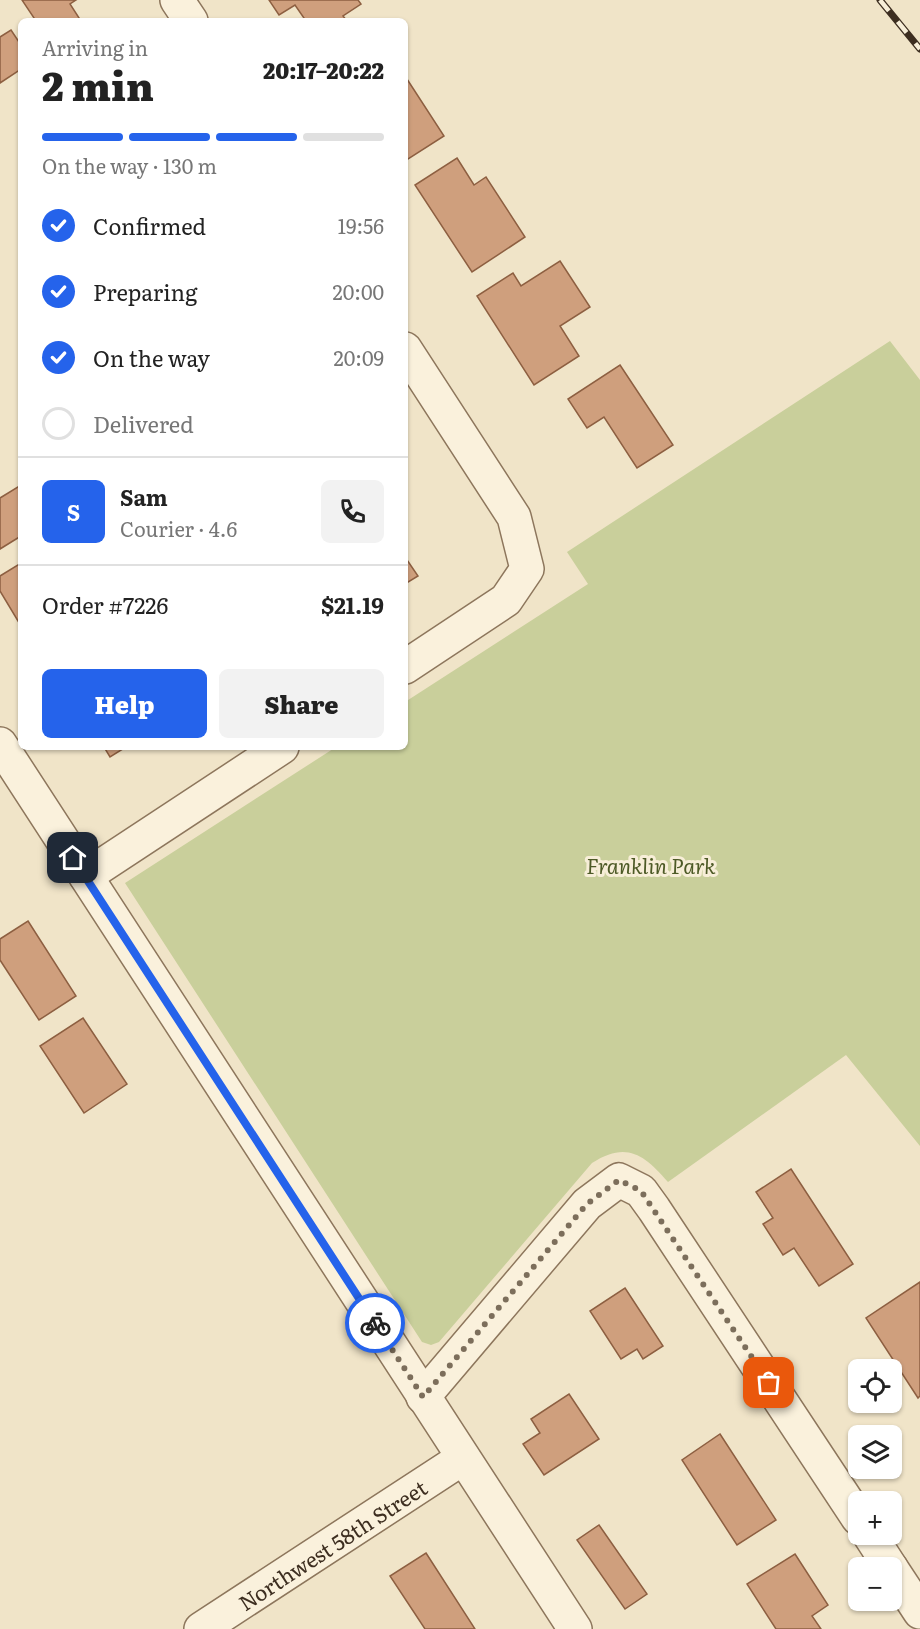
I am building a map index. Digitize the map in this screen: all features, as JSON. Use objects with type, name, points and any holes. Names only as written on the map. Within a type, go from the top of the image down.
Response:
[{"type":"street","points":[[177,0],[189,18]]},
{"type":"street","points":[[408,355],[514,517],[527,569],[506,600],[408,665]]},
{"type":"street","points":[[0,744],[574,1629]]},
{"type":"street","points":[[86,876],[277,750]]},
{"type":"street","points":[[423,1397],[587,1204],[619,1180],[641,1191],[654,1209],[848,1503]]},
{"type":"street","name":"Northwest 58th Street","points":[[201,1629],[463,1458]]},
{"type":"street","points":[[902,1585],[920,1612]]},
{"type":"green space","name":"Franklin Park","points":[[890,341],[920,380],[920,1146],[846,1055],[668,1182],[651,1164],[634,1154],[615,1153],[592,1163],[439,1342],[431,1345],[422,1342],[125,883],[331,750],[408,750],[408,700],[588,584],[567,552]]},
{"type":"building","points":[[22,0],[76,0],[70,4],[79,18],[34,18]]},
{"type":"building","points":[[269,0],[358,0],[361,4],[343,16],[345,18],[304,18],[295,5],[279,15]]},
{"type":"building","points":[[11,30],[18,40],[18,71],[0,83],[0,37]]},
{"type":"building","points":[[408,81],[444,136],[408,159]]},
{"type":"building","points":[[457,158],[474,185],[486,177],[525,237],[472,272],[415,185]]},
{"type":"building","points":[[560,261],[590,307],[560,326],[579,356],[534,385],[477,296],[513,273],[521,286]]},
{"type":"building","points":[[620,365],[673,445],[637,468],[604,417],[587,428],[568,399]]},
{"type":"building","points":[[18,487],[18,538],[0,549],[0,498]]},
{"type":"building","points":[[408,561],[418,576],[408,582]]},
{"type":"building","points":[[18,565],[18,621],[0,591],[0,576]]},
{"type":"building","points":[[106,750],[121,750],[110,757]]},
{"type":"building","points":[[28,921],[76,996],[39,1020],[0,960],[0,939]]},
{"type":"building","points":[[83,1018],[127,1084],[84,1113],[40,1046]]},
{"type":"building","points":[[791,1169],[853,1264],[819,1286],[794,1248],[783,1255],[763,1224],[773,1218],[756,1192]]},
{"type":"building","points":[[920,1282],[920,1396],[918,1398],[902,1373],[902,1359],[893,1359],[866,1318]]},
{"type":"building","points":[[625,1288],[663,1346],[643,1359],[637,1349],[621,1359],[590,1311]]},
{"type":"building","points":[[569,1394],[599,1439],[544,1475],[523,1444],[540,1433],[531,1419]]},
{"type":"building","points":[[720,1434],[776,1520],[737,1545],[682,1460]]},
{"type":"building","points":[[599,1525],[647,1594],[625,1609],[577,1540]]},
{"type":"building","points":[[426,1553],[475,1629],[425,1629],[390,1576]]},
{"type":"building","points":[[795,1554],[828,1605],[812,1616],[821,1629],[776,1629],[747,1584]]},
{"type":"railway","points":[[880,0],[920,49]]},
{"type":"way so far","points":[[375,1323],[423,1397],[587,1204],[619,1180],[641,1191],[769,1383]]},
{"type":"route","points":[[73,858],[375,1323]]}]
